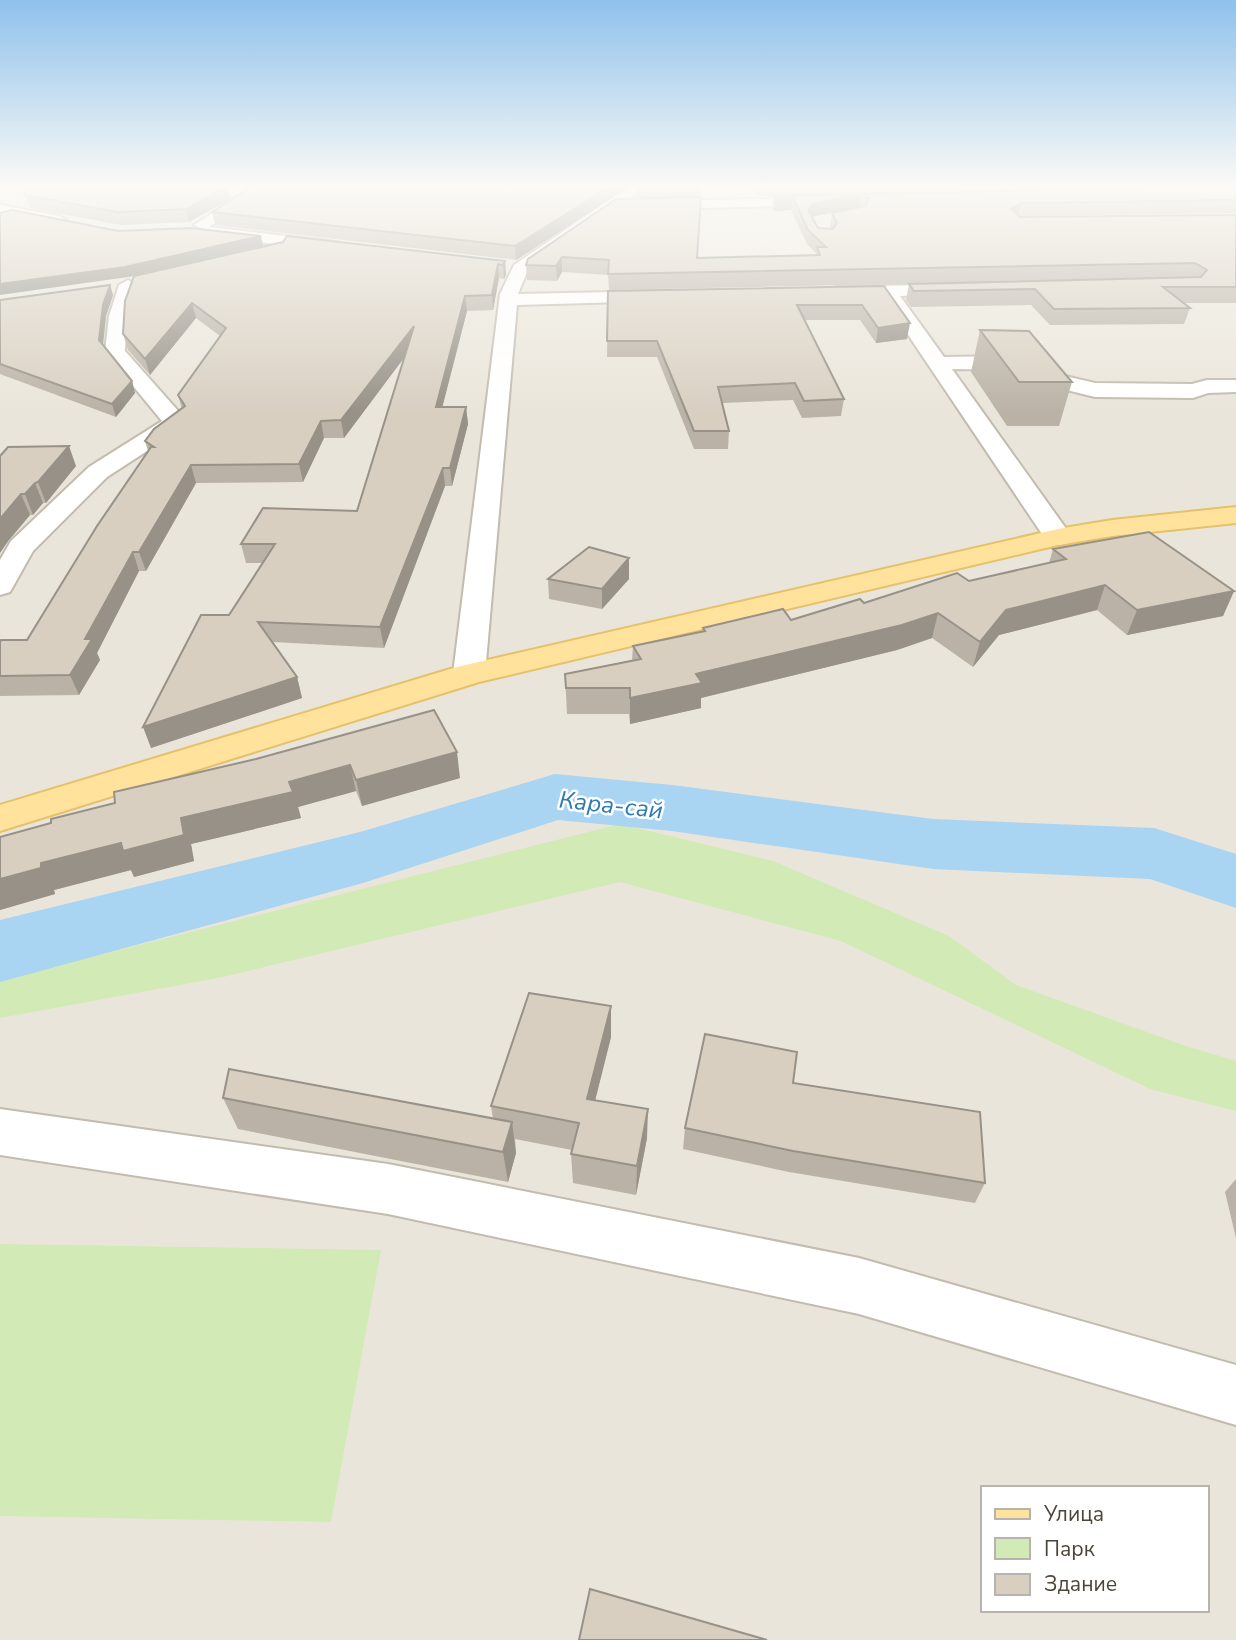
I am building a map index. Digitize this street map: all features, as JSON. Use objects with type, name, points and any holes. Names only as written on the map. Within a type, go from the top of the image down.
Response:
[{"type":"main road","points":[[0,818],[469,674],[1058,537],[1112,528],[1236,515]]},
{"type":"street","points":[[469,674],[509,294],[513,268],[525,261]]},
{"type":"street","points":[[0,586],[21,547],[98,471],[176,422],[115,352],[118,316],[125,285]]},
{"type":"street","points":[[817,292],[970,289]]},
{"type":"street","points":[[887,290],[1058,537]]},
{"type":"street","points":[[509,300],[677,296]]},
{"type":"street","points":[[937,363],[1006,362],[1026,365],[1058,382],[1095,390],[1194,391],[1207,387],[1236,386]]},
{"type":"street","points":[[0,1132],[388,1189],[859,1286],[1236,1395]]},
{"type":"shaded area","points":[[0,261],[1236,261],[1236,1640],[0,1640]]},
{"type":"green space","points":[[620,824],[773,861],[949,936],[1016,985],[1183,1045],[1236,1061],[1236,1111],[1150,1089],[841,941],[620,882],[223,977],[0,1018],[0,980]]},
{"type":"green space","points":[[0,1244],[381,1250],[331,1522],[0,1516]]},
{"type":"building","points":[[0,261],[153,261],[125,267],[0,284]]},
{"type":"building","points":[[202,261],[505,261],[503,265],[498,264],[492,295],[465,296],[436,407],[466,407],[450,468],[443,468],[380,627],[258,622],[297,677],[143,727],[201,615],[229,615],[275,544],[241,544],[263,508],[357,511],[414,326],[341,420],[321,421],[299,464],[191,465],[139,552],[133,552],[85,639],[92,639],[70,675],[0,676],[1,640],[27,640],[97,526],[151,447],[154,447],[145,441],[154,429],[185,406],[178,395],[226,328],[192,303],[145,359],[123,334],[125,301],[134,276]]},
{"type":"building","points":[[527,261],[560,261],[556,266],[526,265]]},
{"type":"building","points":[[609,261],[1236,261],[1236,287],[1163,287],[1190,308],[1054,309],[1035,289],[914,291],[909,284],[1201,277],[1207,270],[1195,263],[608,274]]},
{"type":"building","points":[[110,285],[103,305],[99,340],[132,381],[112,404],[0,364],[0,300]]},
{"type":"building","points":[[884,286],[910,323],[878,328],[862,305],[797,305],[844,399],[804,401],[795,383],[718,387],[729,431],[694,431],[657,341],[607,341],[608,291]]},
{"type":"building","points":[[980,330],[1029,331],[1072,382],[1019,382]]},
{"type":"building","points":[[69,446],[38,482],[25,494],[21,494],[0,519],[0,456],[8,447]]},
{"type":"building","points":[[1149,532],[1234,591],[1137,610],[1105,585],[1006,610],[980,642],[938,613],[902,625],[696,674],[702,683],[630,698],[630,688],[566,688],[565,674],[641,659],[633,646],[705,631],[703,628],[783,609],[791,620],[860,599],[864,603],[957,573],[969,581],[1066,559],[1053,549]]},
{"type":"building","points":[[589,547],[629,558],[602,589],[548,579]]},
{"type":"building","points":[[434,710],[457,752],[356,780],[350,765],[289,782],[293,792],[181,818],[184,835],[123,851],[121,843],[41,863],[41,868],[0,879],[0,837],[51,823],[51,819],[115,803],[114,792],[256,759]]},
{"type":"building","points":[[529,993],[611,1006],[587,1099],[648,1109],[637,1166],[571,1154],[579,1123],[491,1106]]},
{"type":"building","points":[[705,1034],[797,1052],[793,1083],[980,1112],[985,1183],[793,1151],[685,1128]]},
{"type":"building","points":[[229,1069],[512,1122],[503,1152],[223,1098]]},
{"type":"building","points":[[590,1589],[767,1640],[579,1640]]},
{"type":"waterway","name":"Кара-сай","points":[[0,951],[363,857],[555,797],[672,808],[933,844],[1154,854],[1236,881]]}]
